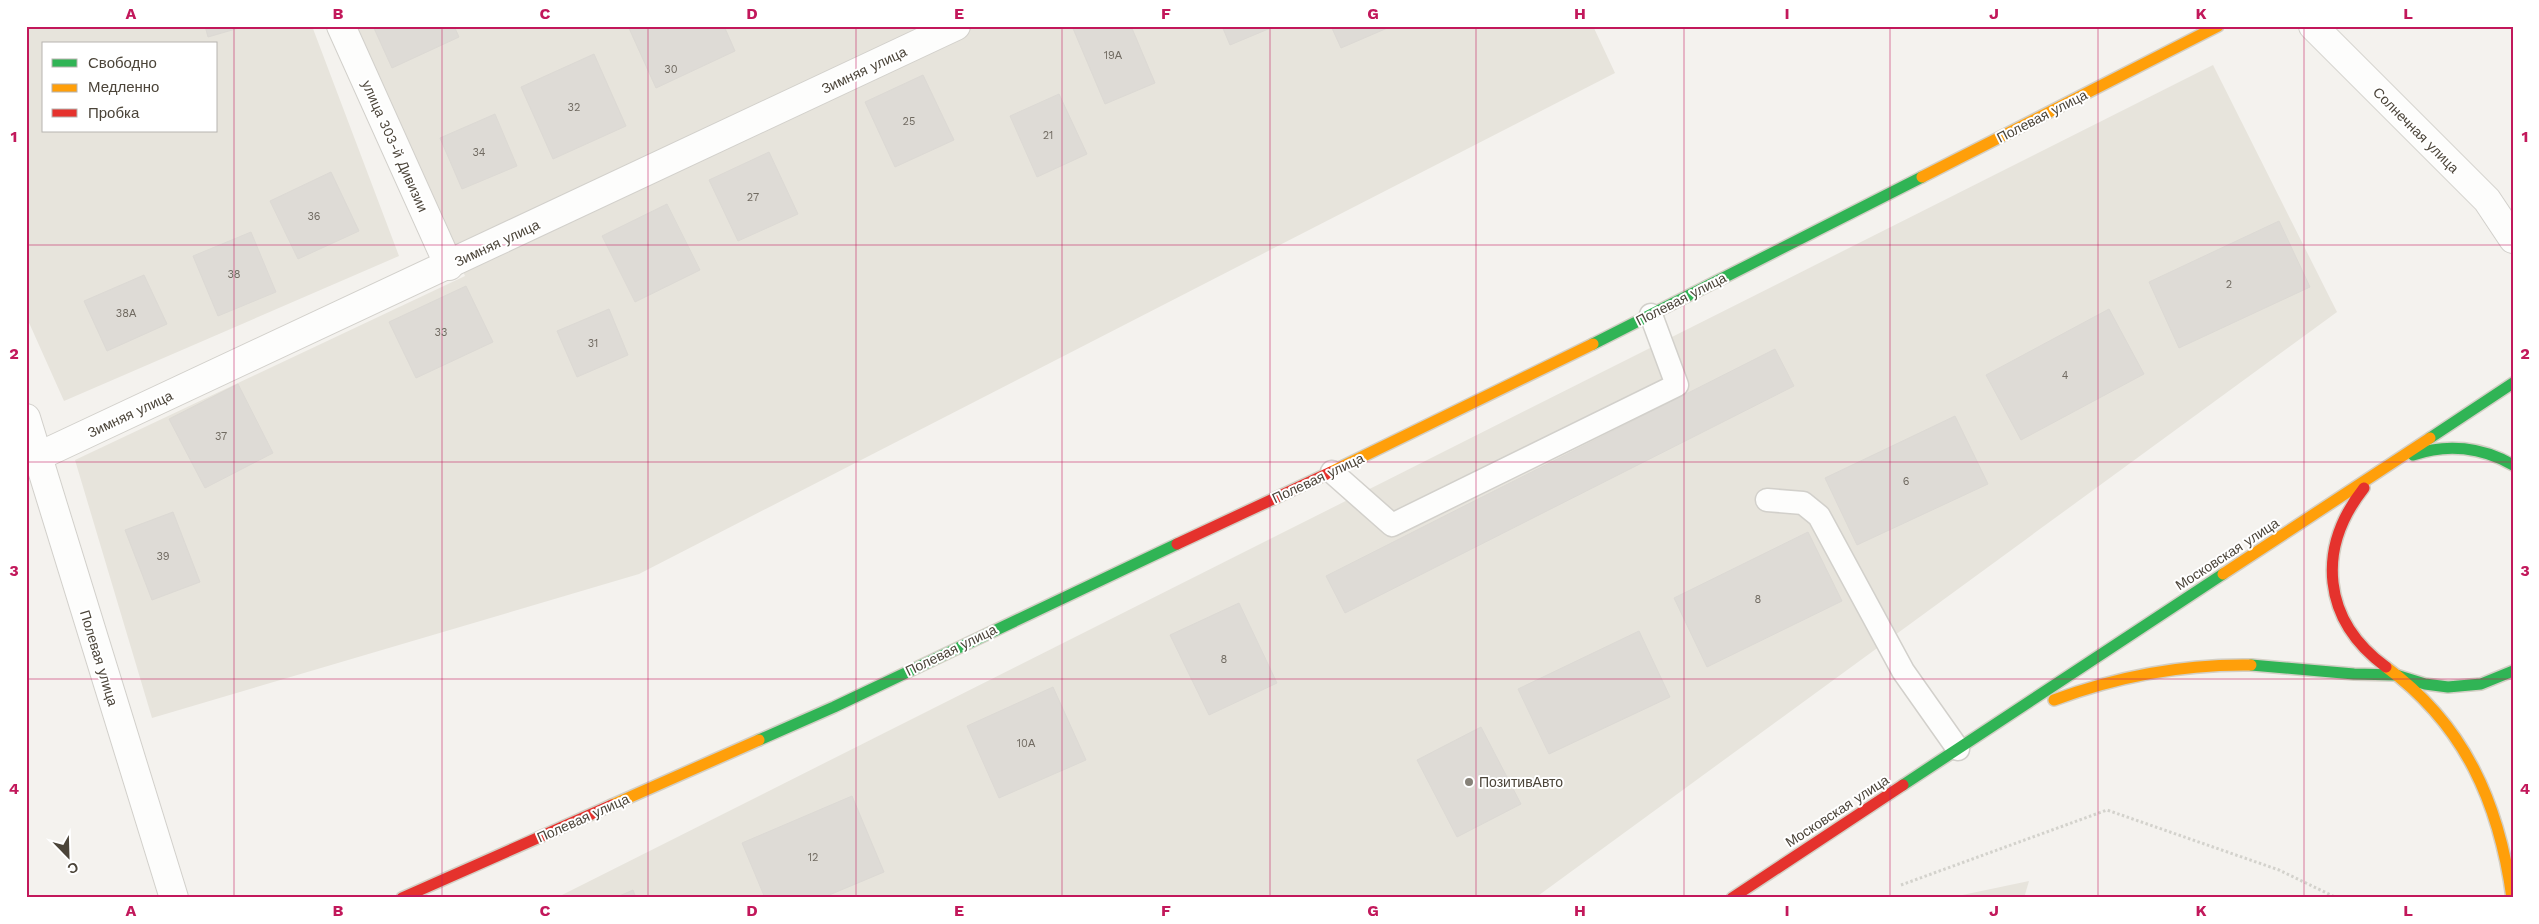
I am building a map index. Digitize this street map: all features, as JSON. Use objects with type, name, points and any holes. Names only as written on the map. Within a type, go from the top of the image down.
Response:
[{"type":"main road","name":"Полевая улица","points":[[402,898],[834,707],[1057,599],[1332,472],[1651,315],[2218,26]]},
{"type":"main road","name":"Московская улица","points":[[1732,898],[2513,383]]},
{"type":"main road","points":[[2512,898],[2509,871],[2495,816],[2480,779],[2453,733],[2398,675],[2374,660],[2354,638],[2340,612],[2333,583],[2333,554],[2340,525],[2354,498],[2388,467],[2416,453],[2447,448],[2478,451],[2513,465]]},
{"type":"main road","name":"Московская улица","points":[[1958,750],[2037,706],[2084,688],[2143,673],[2254,664],[2354,674],[2398,675],[2439,688],[2469,687],[2497,680],[2513,671]]},
{"type":"street","name":"улица 303-й Дивизии","points":[[341,26],[449,266]]},
{"type":"street","name":"Зимняя улица","points":[[37,457],[449,266],[956,26]]},
{"type":"street","name":"Солнечная улица","points":[[2313,26],[2487,200],[2513,239]]},
{"type":"street","name":"Полевая улица","points":[[26,418],[174,898]]},
{"type":"lane","points":[[1332,472],[1392,525],[1677,385],[1651,315]]},
{"type":"lane","points":[[1767,500],[1803,503],[1819,516],[1903,671],[1958,750]]},
{"type":"path","points":[[1901,885],[2107,810],[2279,870],[2337,898]]},
{"type":"shaded area","points":[[26,26],[312,26],[399,256],[64,401],[26,316]]},
{"type":"shaded area","points":[[357,26],[1593,26],[1615,73],[639,574],[152,718],[75,460],[465,276]]},
{"type":"shaded area","points":[[2213,65],[2337,312],[1535,898],[556,898]]},
{"type":"shaded area","points":[[2029,881],[2024,898],[1948,898]]},
{"type":"building","points":[[205,26],[246,26],[208,37]]},
{"type":"building","points":[[373,26],[454,26],[459,37],[392,68]]},
{"type":"building","points":[[628,26],[724,26],[735,51],[656,88]]},
{"type":"building","points":[[1072,26],[1131,26],[1155,83],[1105,104]]},
{"type":"building","points":[[1222,26],[1273,26],[1273,27],[1230,45]]},
{"type":"building","points":[[1331,26],[1392,26],[1341,48]]},
{"type":"building","points":[[594,54],[626,126],[553,159],[521,87]]},
{"type":"building","points":[[923,75],[954,140],[895,167],[865,102]]},
{"type":"building","points":[[1059,94],[1087,154],[1037,177],[1010,116]]},
{"type":"building","points":[[495,114],[517,166],[462,189],[440,138]]},
{"type":"building","points":[[769,152],[798,214],[738,241],[709,180]]},
{"type":"building","points":[[331,172],[359,231],[298,259],[270,201]]},
{"type":"building","points":[[667,204],[700,270],[635,302],[602,236]]},
{"type":"building","points":[[2279,221],[2310,287],[2179,348],[2149,282]]},
{"type":"building","points":[[251,232],[276,292],[218,316],[193,256]]},
{"type":"building","points":[[144,275],[167,324],[107,351],[84,301]]},
{"type":"building","points":[[466,286],[493,342],[416,378],[389,322]]},
{"type":"building","points":[[609,309],[628,355],[577,377],[557,331]]},
{"type":"building","points":[[2109,309],[2144,374],[2021,440],[1986,375]]},
{"type":"building","points":[[1775,349],[1794,386],[1345,613],[1326,576]]},
{"type":"building","points":[[238,384],[273,453],[205,488],[169,419]]},
{"type":"building","points":[[1955,416],[1988,484],[1857,545],[1825,478]]},
{"type":"building","points":[[173,512],[200,582],[152,600],[125,530]]},
{"type":"building","points":[[1808,532],[1842,601],[1707,667],[1674,598]]},
{"type":"building","points":[[1239,603],[1277,683],[1209,715],[1170,635]]},
{"type":"building","points":[[1639,631],[1670,697],[1549,754],[1518,689]]},
{"type":"building","points":[[1053,687],[1086,760],[999,798],[967,726]]},
{"type":"building","name":"ПозитивАвто","points":[[1481,727],[1521,804],[1457,837],[1417,760]]},
{"type":"building","points":[[852,796],[884,872],[822,898],[765,898],[742,843]]},
{"type":"building","points":[[633,890],[636,898],[615,898]]},
{"type":"traffic: fast","points":[[1593,344],[1922,177]]},
{"type":"traffic: fast","points":[[2430,438],[2513,383]]},
{"type":"traffic: fast","points":[[2413,455],[2439,449],[2464,449],[2489,454],[2513,465]]},
{"type":"traffic: fast","points":[[759,740],[834,707],[1177,544]]},
{"type":"traffic: fast","points":[[1903,785],[2223,574]]},
{"type":"traffic: fast","points":[[2251,665],[2354,674],[2396,675],[2425,684],[2448,687],[2481,684],[2513,671]]},
{"type":"traffic: slow","points":[[1922,177],[2218,26]]},
{"type":"traffic: slow","points":[[1331,472],[1593,344]]},
{"type":"traffic: slow","points":[[2223,574],[2430,438]]},
{"type":"traffic: slow","points":[[2054,700],[2102,684],[2151,673],[2175,669],[2251,665]]},
{"type":"traffic: slow","points":[[2386,667],[2414,690],[2437,714],[2457,741],[2474,769],[2498,830],[2512,898]]},
{"type":"traffic: slow","points":[[612,805],[759,740]]},
{"type":"traffic: jam","points":[[1177,544],[1331,472]]},
{"type":"traffic: jam","points":[[2364,488],[2349,511],[2338,535],[2333,559],[2333,583],[2338,606],[2349,628],[2365,648],[2386,667]]},
{"type":"traffic: jam","points":[[1732,898],[1903,785]]},
{"type":"traffic: jam","points":[[402,898],[612,805]]},
{"type":"place","name":"ПозитивАвто","points":[[1469,782]]}]
